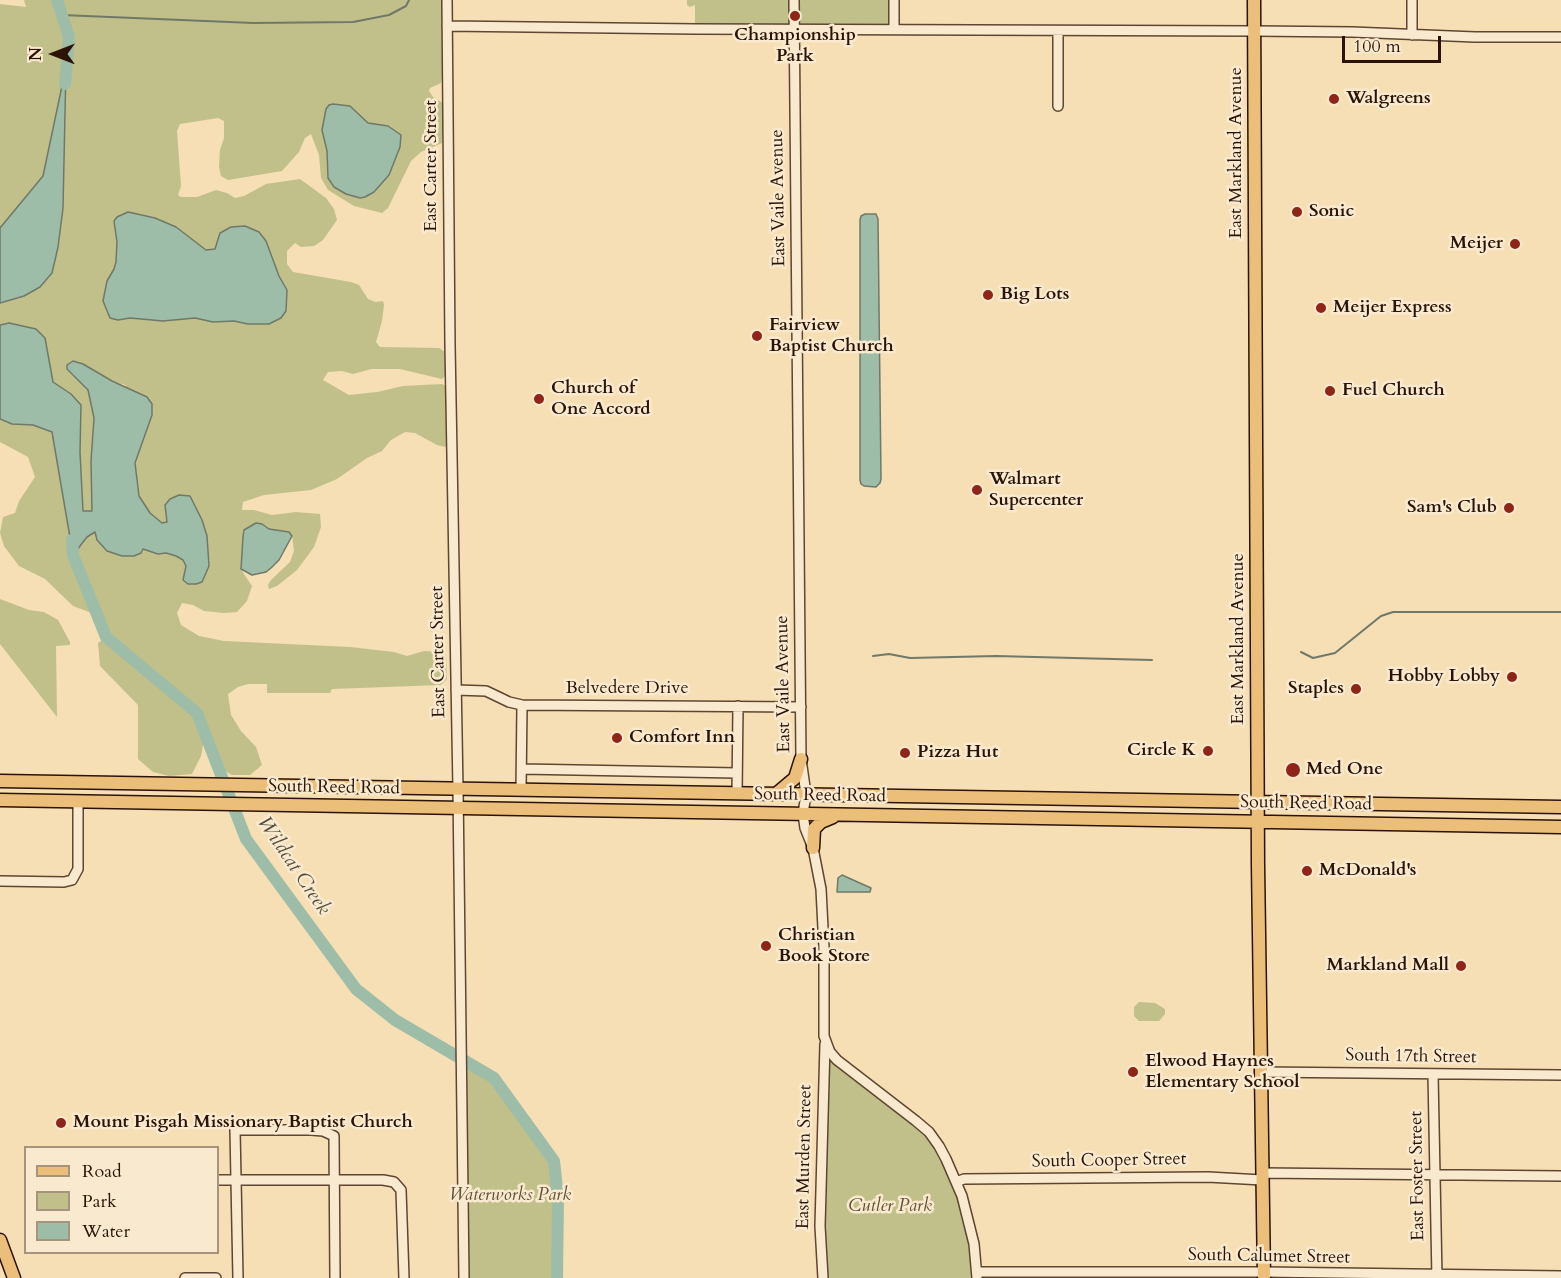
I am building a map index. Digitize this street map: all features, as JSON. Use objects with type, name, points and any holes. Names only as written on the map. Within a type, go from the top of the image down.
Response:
[{"type":"main road","name":"East Markland Avenue","points":[[1254,0],[1257,802],[1264,1275]]},
{"type":"main road","points":[[776,794],[795,778],[801,759]]},
{"type":"main road","name":"South Reed Road","points":[[0,782],[1561,807]]},
{"type":"main road","name":"South Reed Road","points":[[0,800],[1561,827]]},
{"type":"main road","points":[[813,848],[814,829],[821,822],[843,814]]},
{"type":"main road","points":[[0,1240],[14,1278]]},
{"type":"street","name":"East Carter Street","points":[[447,0],[464,1278]]},
{"type":"street","name":"East Vaile Avenue","points":[[794,0],[801,759],[806,794],[803,814],[805,828],[813,848],[821,889],[824,1036],[830,1052],[837,1060],[929,1132],[956,1182],[970,1225],[977,1275]]},
{"type":"street","points":[[894,0],[894,29]]},
{"type":"street","points":[[1412,0],[1412,35]]},
{"type":"street","points":[[447,26],[1255,31],[1561,37]]},
{"type":"street","points":[[1058,30],[1058,106]]},
{"type":"street","name":"Belvedere Drive","points":[[456,690],[486,691],[509,702],[522,705],[801,707]]},
{"type":"street","points":[[521,790],[522,705]]},
{"type":"street","points":[[737,794],[738,706]]},
{"type":"street","points":[[522,770],[737,773]]},
{"type":"street","points":[[0,881],[64,882],[72,880],[78,869],[78,802]]},
{"type":"street","name":"East Murden Street","points":[[823,1278],[820,1217],[824,1036]]},
{"type":"street","name":"South 17th Street","points":[[1261,1072],[1561,1074]]},
{"type":"street","name":"East Foster Street","points":[[1433,1074],[1437,1276]]},
{"type":"street","points":[[238,1278],[235,1130],[311,1130],[323,1131],[334,1136],[335,1278]]},
{"type":"street","name":"South Cooper Street","points":[[956,1182],[964,1179],[1561,1176]]},
{"type":"street","points":[[219,1180],[383,1180],[394,1182],[401,1190],[404,1278]]},
{"type":"street","name":"South Calumet Street","points":[[977,1275],[1561,1276]]},
{"type":"street","points":[[185,1278],[216,1278]]},
{"type":"green space","points":[[24,0],[443,0],[443,72],[441,83],[430,88],[429,91],[433,97],[443,103],[442,143],[421,152],[411,161],[388,208],[382,213],[354,206],[328,190],[321,178],[319,155],[311,134],[305,138],[299,152],[282,171],[228,180],[221,176],[219,167],[220,150],[224,138],[224,121],[218,118],[180,124],[177,131],[181,186],[178,195],[197,197],[216,190],[235,198],[244,196],[266,184],[300,179],[326,198],[334,209],[337,220],[323,240],[314,246],[301,247],[295,243],[287,251],[287,264],[293,272],[351,282],[359,285],[368,299],[375,302],[383,301],[382,321],[376,342],[380,347],[439,348],[445,352],[445,376],[442,379],[400,369],[371,369],[353,374],[342,371],[328,372],[323,380],[349,395],[403,386],[442,384],[446,386],[447,445],[445,447],[415,433],[405,432],[391,440],[382,451],[367,458],[337,479],[311,490],[264,495],[243,502],[242,510],[254,510],[272,515],[296,512],[320,514],[321,527],[314,547],[297,570],[277,586],[269,589],[268,585],[271,580],[290,562],[294,551],[292,535],[286,531],[249,527],[244,530],[241,565],[242,571],[252,586],[247,601],[237,612],[204,611],[193,605],[182,603],[177,613],[181,625],[199,636],[224,641],[350,647],[394,652],[407,656],[424,651],[441,652],[446,655],[447,679],[441,685],[332,689],[330,693],[267,693],[267,684],[248,684],[238,687],[228,694],[231,715],[241,731],[256,747],[262,765],[250,775],[232,775],[219,768],[205,734],[201,756],[192,774],[169,776],[153,772],[138,759],[138,705],[100,666],[98,643],[106,637],[97,615],[73,606],[45,579],[19,566],[4,546],[0,533],[3,517],[15,513],[19,501],[35,477],[28,457],[0,442],[0,419],[12,424],[33,425],[52,432],[73,554],[95,531],[158,554],[166,553],[176,556],[183,560],[186,566],[184,572],[201,582],[209,566],[207,536],[190,496],[167,522],[162,523],[150,513],[139,496],[135,463],[146,431],[125,385],[112,381],[83,364],[67,370],[88,390],[94,418],[91,461],[93,512],[83,511],[80,452],[81,405],[71,394],[53,382],[45,338],[9,323],[0,325],[0,303],[24,296],[40,287],[52,273],[63,208],[65,72],[43,176],[0,228],[0,4],[26,7]]},
{"type":"green space","name":"Championship Park","points":[[687,0],[894,0],[894,29],[695,29],[695,5],[690,7],[687,5]]},
{"type":"green space","points":[[0,599],[29,610],[44,612],[58,620],[70,642],[70,645],[56,646],[57,717],[0,644]]},
{"type":"green space","points":[[1139,1002],[1155,1003],[1165,1009],[1165,1014],[1159,1021],[1139,1021],[1134,1016],[1134,1007]]},
{"type":"green space","name":"Cutler Park","points":[[830,1052],[929,1132],[956,1182],[977,1278],[823,1278],[823,1081]]},
{"type":"green space","name":"Waterworks Park","points":[[460,1058],[494,1078],[554,1161],[558,1198],[557,1278],[464,1278]]},
{"type":"water","points":[[66,67],[63,208],[52,273],[40,287],[24,296],[0,303],[0,228],[43,176]]},
{"type":"water","points":[[333,104],[350,106],[368,123],[388,126],[401,135],[400,147],[389,175],[374,192],[365,197],[346,194],[334,187],[328,178],[327,151],[322,130],[326,109]]},
{"type":"water","points":[[128,212],[155,218],[176,227],[206,250],[215,249],[220,233],[231,227],[245,226],[259,232],[266,241],[279,276],[287,290],[286,311],[281,318],[269,324],[213,322],[195,318],[163,321],[110,318],[103,301],[107,281],[116,262],[117,242],[114,221]]},
{"type":"water","points":[[865,214],[876,214],[878,219],[881,479],[876,487],[864,486],[860,480],[860,220]]},
{"type":"water","points":[[9,323],[36,329],[45,338],[53,382],[71,394],[81,405],[80,452],[83,511],[92,511],[91,461],[94,418],[88,390],[67,369],[67,365],[73,361],[83,364],[112,381],[147,397],[152,404],[152,415],[135,463],[139,496],[150,513],[162,523],[167,522],[165,505],[170,499],[179,495],[190,496],[207,536],[209,566],[202,582],[188,584],[183,580],[186,566],[183,560],[176,556],[143,549],[141,553],[134,556],[122,556],[107,551],[97,540],[95,532],[87,537],[73,555],[52,432],[33,425],[12,424],[0,419],[0,325]]},
{"type":"water","points":[[256,523],[269,529],[289,532],[292,536],[279,560],[271,568],[266,572],[252,575],[241,569],[243,537],[244,530]]},
{"type":"water","points":[[842,875],[871,888],[870,892],[837,892],[838,878]]},
{"type":"waterway","name":"Wildcat Creek","points":[[57,0],[69,37],[65,84]]},
{"type":"waterway","points":[[62,15],[253,23],[353,22],[389,15],[406,6],[409,0]]},
{"type":"waterway","name":"Wildcat Creek","points":[[72,540],[73,555],[106,637],[197,713],[246,839],[356,989],[395,1020],[494,1078],[554,1161],[558,1198],[557,1278]]},
{"type":"waterway","points":[[1301,652],[1313,658],[1335,653],[1381,616],[1393,612],[1561,612]]},
{"type":"waterway","points":[[873,656],[889,654],[910,658],[996,656],[1152,660]]},
{"type":"place","name":"Championship Park","points":[[795,16]]},
{"type":"place","name":"Walgreens","points":[[1334,99]]},
{"type":"place","name":"Sonic","points":[[1297,212]]},
{"type":"place","name":"Meijer","points":[[1515,244]]},
{"type":"place","name":"Big Lots","points":[[988,295]]},
{"type":"place","name":"Meijer Express","points":[[1321,308]]},
{"type":"place","name":"Fairview Baptist Church","points":[[757,336]]},
{"type":"place","name":"Fuel Church","points":[[1330,391]]},
{"type":"place","name":"Church of One Accord","points":[[539,399]]},
{"type":"place","name":"Walmart Supercenter","points":[[977,490]]},
{"type":"place","name":"Sam's Club","points":[[1509,508]]},
{"type":"place","name":"Hobby Lobby","points":[[1512,677]]},
{"type":"place","name":"Staples","points":[[1356,689]]},
{"type":"place","name":"Comfort Inn","points":[[617,738]]},
{"type":"place","name":"Circle K","points":[[1208,751]]},
{"type":"place","name":"Pizza Hut","points":[[905,753]]},
{"type":"place","name":"Med One","points":[[1293,770]]},
{"type":"place","name":"McDonald's","points":[[1307,871]]},
{"type":"place","name":"Christian Book Store","points":[[766,946]]},
{"type":"place","name":"Markland Mall","points":[[1461,966]]},
{"type":"place","name":"Elwood Haynes Elementary School","points":[[1133,1072]]},
{"type":"place","name":"Mount Pisgah Missionary Baptist Church","points":[[61,1123]]}]
